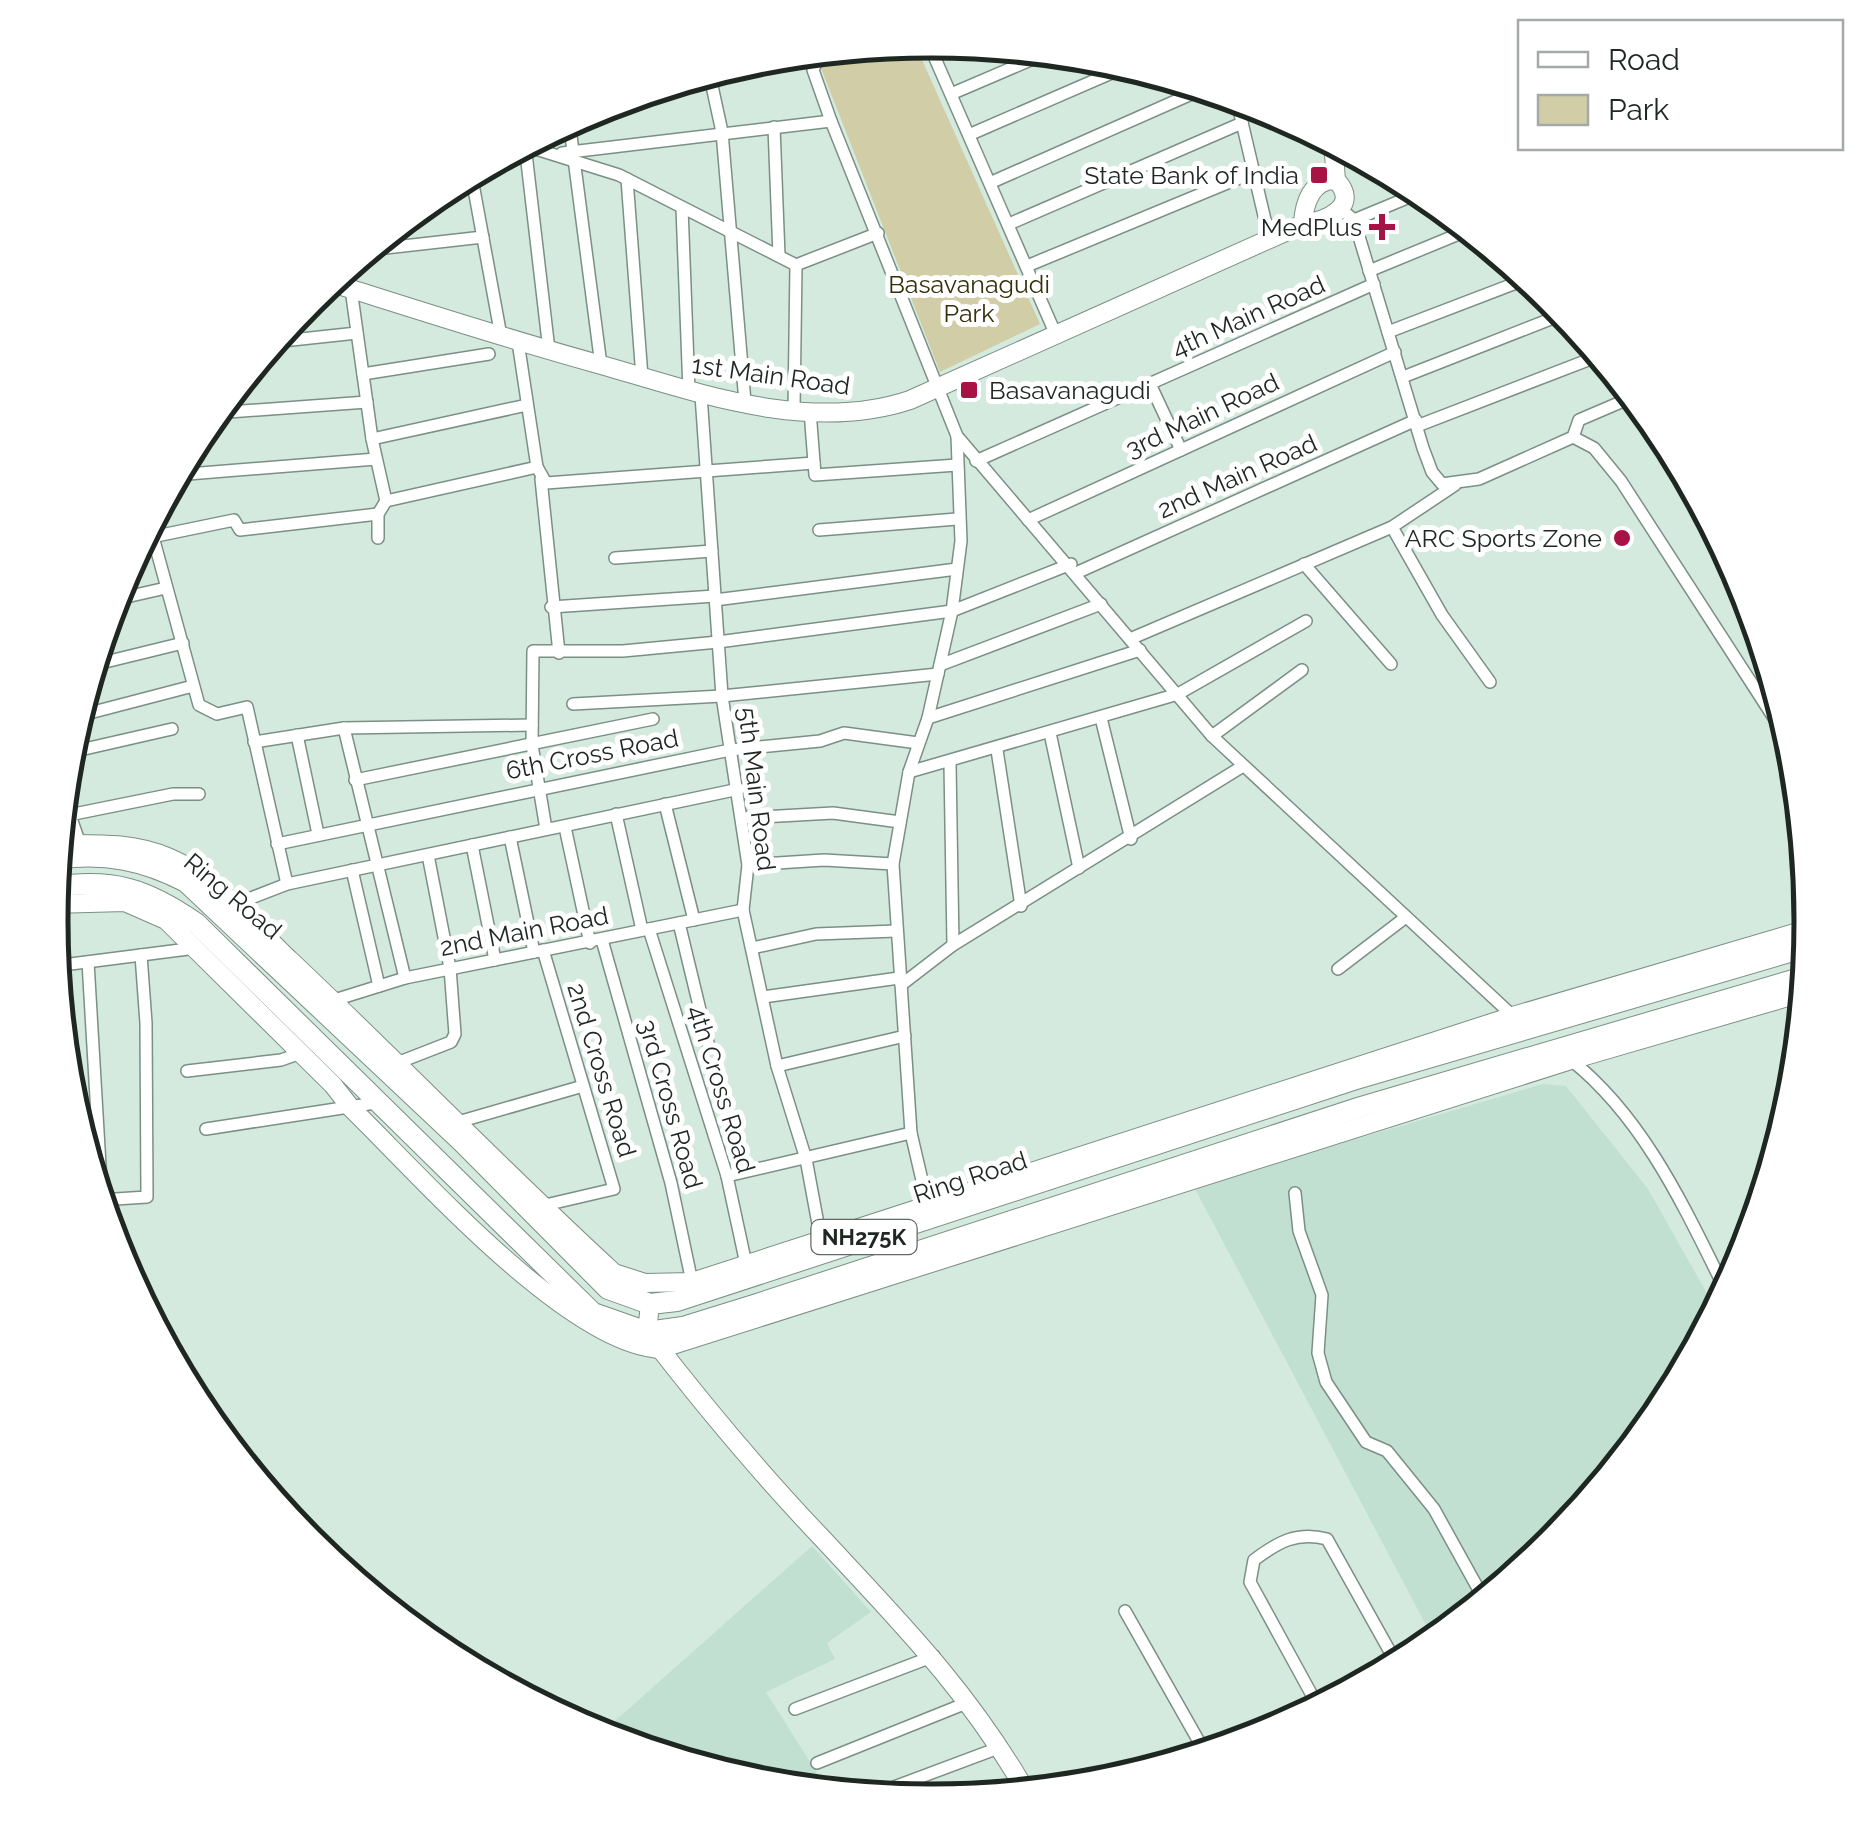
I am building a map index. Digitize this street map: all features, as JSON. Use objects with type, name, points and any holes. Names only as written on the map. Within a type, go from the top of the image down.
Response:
[{"type":"highway","name":"Ring Road","points":[[71,856],[148,862],[228,910],[271,960],[325,1003],[608,1289],[650,1304],[677,1301],[1353,1080],[1794,951]]},
{"type":"highway","name":"Ring Road","points":[[69,885],[85,882],[139,889],[196,923],[205,945],[249,978],[593,1313],[654,1341]]},
{"type":"highway","points":[[249,978],[271,960]]},
{"type":"highway","name":"NH275K","points":[[654,1341],[683,1327],[1361,1107],[1565,1056],[1793,981]]},
{"type":"street","points":[[934,58],[971,134],[1056,335]]},
{"type":"street","points":[[951,94],[1024,63]]},
{"type":"street","points":[[812,66],[830,121],[878,232],[956,436],[1073,568],[1212,736],[1513,1016],[1538,1028]]},
{"type":"street","points":[[814,70],[816,66]]},
{"type":"street","points":[[971,134],[1106,75]]},
{"type":"street","points":[[712,86],[722,132],[745,402]]},
{"type":"street","points":[[992,182],[1186,96]]},
{"type":"street","points":[[1240,115],[1270,241]]},
{"type":"street","points":[[544,150],[573,155],[722,132],[830,121]]},
{"type":"street","points":[[1009,224],[1242,123]]},
{"type":"street","points":[[774,127],[779,256]]},
{"type":"street","points":[[571,137],[601,365]]},
{"type":"street","points":[[573,155],[796,266]]},
{"type":"street","points":[[526,160],[548,350]]},
{"type":"street","points":[[1338,160],[1336,180],[1344,194],[1432,472],[1442,484],[1456,485]]},
{"type":"street","points":[[1027,266],[1254,172]]},
{"type":"street","points":[[627,179],[642,377]]},
{"type":"street","points":[[1303,224],[1314,189],[1322,181],[1336,180]]},
{"type":"street","points":[[474,189],[528,405],[540,473],[551,606],[559,653],[533,651],[532,745],[546,829]]},
{"type":"street","points":[[1348,215],[1403,198]]},
{"type":"street","name":"5th Main Road","points":[[682,208],[722,696],[748,865],[743,910],[777,1066],[806,1159],[821,1240]]},
{"type":"street","name":"1st Main Road","points":[[346,287],[695,393],[802,410],[878,411],[1303,224],[1348,215]]},
{"type":"street","points":[[796,266],[878,232]]},
{"type":"street","points":[[1371,278],[1457,236]]},
{"type":"street","points":[[392,247],[483,237]]},
{"type":"street","points":[[796,266],[802,410],[815,475],[956,465]]},
{"type":"street","name":"4th Main Road","points":[[976,461],[1150,384],[1371,278]]},
{"type":"street","points":[[1388,332],[1514,284]]},
{"type":"street","points":[[350,288],[372,439],[386,501],[378,514],[378,538]]},
{"type":"street","points":[[1403,377],[1550,319]]},
{"type":"street","points":[[293,340],[357,333]]},
{"type":"street","name":"3rd Main Road","points":[[1028,520],[1395,352]]},
{"type":"street","points":[[363,374],[490,354]]},
{"type":"street","name":"2nd Main Road","points":[[559,653],[718,642],[952,611],[1073,568],[1417,423],[1588,360]]},
{"type":"street","points":[[1150,384],[1181,450]]},
{"type":"street","points":[[235,411],[366,402]]},
{"type":"street","points":[[1130,639],[1392,527],[1456,485],[1479,479],[1573,437],[1579,420],[1622,402]]},
{"type":"street","points":[[372,439],[528,405]]},
{"type":"street","points":[[928,1206],[911,1133],[892,864],[909,772],[928,718],[952,611],[961,541],[956,519],[956,436]]},
{"type":"street","points":[[1573,437],[1594,448],[1621,481],[1768,709]]},
{"type":"street","points":[[194,474],[376,459]]},
{"type":"street","points":[[386,501],[540,473],[564,485],[706,468],[814,463]]},
{"type":"street","points":[[159,536],[234,520],[240,530],[378,514]]},
{"type":"street","points":[[819,530],[956,519]]},
{"type":"street","points":[[1392,527],[1442,616],[1490,682]]},
{"type":"street","points":[[152,551],[199,705],[208,713],[247,707],[287,884]]},
{"type":"street","points":[[615,558],[712,551]]},
{"type":"street","points":[[1304,564],[1392,664]]},
{"type":"street","points":[[551,606],[715,598],[957,569]]},
{"type":"street","points":[[132,596],[166,588]]},
{"type":"street","points":[[573,704],[722,696],[939,669],[1102,604]]},
{"type":"street","points":[[909,772],[950,764],[1178,694],[1306,621]]},
{"type":"street","points":[[108,662],[182,644]]},
{"type":"street","points":[[928,718],[1140,650]]},
{"type":"street","points":[[1212,736],[1302,670]]},
{"type":"street","points":[[94,712],[193,686]]},
{"type":"street","points":[[1101,718],[1131,840]]},
{"type":"street","points":[[355,780],[652,719]]},
{"type":"street","points":[[254,742],[344,728],[532,725]]},
{"type":"street","points":[[344,728],[404,978]]},
{"type":"street","points":[[86,749],[172,730]]},
{"type":"street","name":"6th Cross Road","points":[[277,844],[730,750],[820,741],[844,733],[918,743]]},
{"type":"street","points":[[1050,733],[1078,868]]},
{"type":"street","points":[[296,735],[318,834]]},
{"type":"street","points":[[998,750],[1021,906]]},
{"type":"street","points":[[950,764],[953,945]]},
{"type":"street","points":[[762,997],[900,981],[1078,868],[1131,840],[1243,766]]},
{"type":"street","points":[[228,910],[287,884],[739,788]]},
{"type":"street","points":[[74,814],[173,794],[198,794]]},
{"type":"street","points":[[665,804],[694,920]]},
{"type":"street","name":"4th Cross Road","points":[[616,814],[645,930],[727,1176],[746,1264]]},
{"type":"street","points":[[742,818],[833,814],[900,822]]},
{"type":"street","points":[[73,827],[80,844]]},
{"type":"street","name":"3rd Cross Road","points":[[565,827],[671,1183],[692,1282]]},
{"type":"street","name":"2nd Cross Road","points":[[510,837],[539,951],[614,1190],[541,1206]]},
{"type":"street","points":[[72,844],[147,849],[174,859],[325,1003],[398,1063],[614,1274],[645,1283],[692,1282],[1513,1016],[1795,933]]},
{"type":"street","points":[[472,845],[495,960]]},
{"type":"street","points":[[398,1063],[451,1042],[456,1026],[450,968],[428,854]]},
{"type":"street","points":[[748,865],[824,860],[892,864]]},
{"type":"street","points":[[352,870],[378,986]]},
{"type":"street","points":[[69,904],[124,902],[166,920],[205,945],[350,1108],[556,1303],[616,1340],[654,1341]]},
{"type":"street","name":"2nd Main Road","points":[[325,1003],[404,978],[743,910]]},
{"type":"street","points":[[1338,969],[1406,918]]},
{"type":"street","points":[[679,923],[708,1047]]},
{"type":"street","points":[[752,948],[816,934],[896,931]]},
{"type":"street","points":[[70,964],[205,945]]},
{"type":"street","points":[[114,1199],[148,1198],[146,1023],[140,956]]},
{"type":"street","points":[[88,962],[98,1148]]},
{"type":"street","points":[[1565,1056],[1791,996]]},
{"type":"street","points":[[777,1066],[905,1036]]},
{"type":"street","points":[[187,1071],[280,1060],[301,1053]]},
{"type":"street","points":[[1565,1056],[1600,1083],[1668,1175],[1718,1275]]},
{"type":"street","points":[[458,1122],[584,1086]]},
{"type":"street","points":[[206,1129],[375,1103]]},
{"type":"street","points":[[727,1176],[911,1133]]},
{"type":"street","points":[[1296,1193],[1299,1231],[1322,1295],[1318,1353],[1326,1382],[1366,1442],[1388,1451],[1434,1509],[1478,1589]]},
{"type":"street","points":[[650,1304],[654,1341],[819,1536],[934,1656],[1001,1747],[1019,1780]]},
{"type":"street","points":[[1311,1696],[1250,1582],[1254,1560],[1275,1544],[1305,1533],[1327,1539],[1390,1652]]},
{"type":"street","points":[[1125,1610],[1199,1742]]},
{"type":"street","points":[[795,1709],[934,1656]]},
{"type":"street","points":[[817,1763],[969,1702]]},
{"type":"street","points":[[903,1783],[1001,1747]]},
{"type":"shaded area","points":[[1543,1084],[1566,1086],[1648,1189],[1709,1297],[1649,1401],[1581,1490],[1501,1570],[1427,1627],[1194,1187]]},
{"type":"shaded area","points":[[812,1546],[871,1612],[827,1643],[835,1659],[766,1692],[820,1777],[708,1755],[612,1723]]},
{"type":"green space","name":"Basavanagudi Park","points":[[921,58],[1040,324],[940,372],[820,65]]},
{"type":"place","name":"State Bank of India","points":[[1319,175]]},
{"type":"place","name":"MedPlus","points":[[1382,227]]},
{"type":"place","name":"Basavanagudi","points":[[969,390]]},
{"type":"place","name":"ARC Sports Zone","points":[[1622,538]]}]
